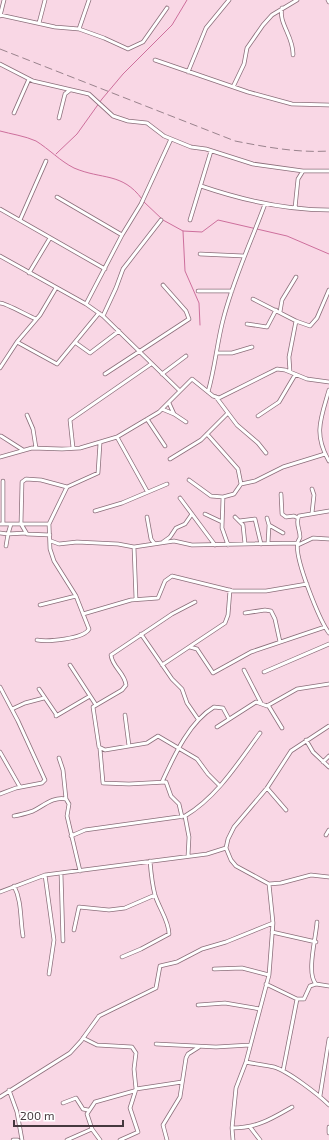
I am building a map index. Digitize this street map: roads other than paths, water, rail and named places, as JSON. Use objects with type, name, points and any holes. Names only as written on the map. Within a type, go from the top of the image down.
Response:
[{"type":"street","points":[[4,0],[0,16],[23,22],[79,29],[128,49],[143,42],[167,8]]},
{"type":"street","points":[[39,23],[45,0]]},
{"type":"street","points":[[79,29],[88,0]]},
{"type":"street","points":[[188,72],[206,28],[229,0]]},
{"type":"street","points":[[233,87],[244,64],[247,48],[263,25],[272,15],[297,0]]},
{"type":"street","points":[[282,8],[281,15],[291,37],[293,55]]},
{"type":"street","points":[[155,60],[233,87],[292,104],[329,105]]},
{"type":"street","points":[[0,64],[12,68],[29,79],[89,94],[113,116],[128,121],[147,123],[171,139],[191,147],[211,151],[253,164],[303,171],[329,171]]},
{"type":"street","points":[[14,113],[29,79]]},
{"type":"street","points":[[59,118],[65,94],[70,90]]},
{"type":"street","points":[[86,304],[106,269],[122,235],[141,204],[171,139]]},
{"type":"street","points":[[190,220],[211,151]]},
{"type":"street","points":[[20,220],[46,161]]},
{"type":"street","points":[[295,208],[296,184],[303,171]]},
{"type":"street","points":[[201,186],[265,204],[329,210]]},
{"type":"street","points":[[57,197],[122,235]]},
{"type":"street","points":[[208,392],[223,320],[244,256],[265,204]]},
{"type":"street","points":[[0,209],[106,269]]},
{"type":"street","points":[[103,316],[123,269],[161,220]]},
{"type":"street","points":[[29,272],[50,238]]},
{"type":"street","points":[[200,254],[244,256]]},
{"type":"street","points":[[0,256],[86,304],[99,313],[119,330],[139,352],[180,391]]},
{"type":"street","points":[[280,312],[282,300],[296,277]]},
{"type":"street","points":[[105,374],[189,319],[186,311],[163,285]]},
{"type":"street","points":[[0,368],[17,342],[36,320],[56,288]]},
{"type":"street","points":[[253,299],[296,321],[306,325],[312,325],[328,295],[329,290]]},
{"type":"street","points":[[198,291],[232,291]]},
{"type":"street","points":[[0,303],[4,303],[19,313],[36,320]]},
{"type":"street","points":[[247,324],[267,327],[276,310]]},
{"type":"street","points":[[17,342],[56,364],[61,361],[99,313]]},
{"type":"street","points":[[290,372],[289,357],[296,321]]},
{"type":"street","points":[[76,343],[90,354],[119,330]]},
{"type":"street","points":[[216,353],[232,352],[252,347]]},
{"type":"street","points":[[162,374],[186,356]]},
{"type":"street","points":[[73,448],[70,420],[151,364]]},
{"type":"street","points":[[216,397],[219,398],[226,395],[274,369],[281,369],[295,375],[329,382]]},
{"type":"street","points":[[258,416],[279,402],[295,375]]},
{"type":"street","points":[[0,457],[23,450],[36,448],[73,448],[100,443],[117,437],[162,409],[192,379],[216,397],[227,414],[239,428],[258,443],[266,453]]},
{"type":"street","points":[[329,390],[318,430],[324,454],[329,461]]},
{"type":"street","points":[[169,403],[174,414]]},
{"type":"street","points":[[162,409],[174,414],[186,422]]},
{"type":"street","points":[[170,459],[207,434],[227,414]]},
{"type":"street","points":[[27,415],[33,429],[36,448]]},
{"type":"street","points":[[147,419],[165,446]]},
{"type":"street","points":[[188,480],[211,496],[223,497],[236,493],[241,484],[238,469],[207,434]]},
{"type":"street","points":[[1,436],[23,450]]},
{"type":"street","points":[[117,437],[147,491]]},
{"type":"street","points":[[26,533],[21,524],[23,480],[41,480],[67,487],[98,473],[100,443]]},
{"type":"street","points":[[323,448],[329,448]]},
{"type":"street","points":[[241,484],[255,481],[283,467],[324,454]]},
{"type":"street","points":[[3,481],[2,524],[49,524]]},
{"type":"street","points":[[95,511],[122,503],[147,491],[167,484]]},
{"type":"street","points":[[37,640],[44,642],[64,639],[86,633],[89,629],[76,596],[54,561],[50,549],[51,541],[49,524],[67,487]]},
{"type":"street","points":[[312,488],[314,494],[312,513]]},
{"type":"street","points":[[281,494],[282,514],[286,517],[294,516],[298,518],[312,513],[329,511]]},
{"type":"street","points":[[223,497],[222,530],[228,544]]},
{"type":"street","points":[[180,498],[215,546]]},
{"type":"street","points":[[162,543],[170,537],[176,528],[185,524],[192,514]]},
{"type":"street","points":[[205,514],[222,522]]},
{"type":"street","points":[[147,517],[151,539],[154,543]]},
{"type":"street","points":[[235,518],[243,525],[245,544]]},
{"type":"street","points":[[267,518],[269,525],[268,543]]},
{"type":"street","points":[[298,518],[297,524],[300,538],[298,544],[307,584],[324,627],[329,634]]},
{"type":"street","points":[[239,521],[255,519],[261,544]]},
{"type":"street","points":[[6,546],[11,524]]},
{"type":"street","points":[[269,525],[283,532]]},
{"type":"street","points":[[0,533],[50,535]]},
{"type":"street","points":[[51,541],[59,544],[77,542],[118,544],[134,547],[174,541],[192,545],[215,546],[228,544],[268,543],[298,544],[313,538],[329,539]]},
{"type":"street","points":[[134,547],[136,599]]},
{"type":"street","points":[[83,614],[136,599],[158,598],[165,581],[172,576],[230,590],[266,591],[307,584]]},
{"type":"street","points":[[162,665],[225,623],[228,615],[230,590]]},
{"type":"street","points":[[40,605],[76,596]]},
{"type":"street","points":[[188,856],[189,837],[179,804],[169,794],[167,784],[162,782],[103,784],[100,748],[93,708],[125,687],[125,679],[113,664],[111,655],[172,614],[195,602]]},
{"type":"street","points":[[245,613],[265,610],[271,612],[275,619],[280,642]]},
{"type":"street","points":[[190,647],[197,649],[213,673],[251,652],[324,627]]},
{"type":"street","points":[[141,634],[162,665],[182,689],[187,703],[198,719]]},
{"type":"street","points":[[264,672],[329,644]]},
{"type":"street","points":[[70,666],[96,705]]},
{"type":"street","points":[[244,670],[260,702],[266,706],[297,689],[329,684]]},
{"type":"street","points":[[0,687],[12,709],[45,780],[42,783],[20,787],[0,794]]},
{"type":"street","points":[[39,689],[56,716],[90,696]]},
{"type":"street","points":[[12,709],[24,703],[44,698]]},
{"type":"street","points":[[217,727],[256,702],[260,702]]},
{"type":"street","points":[[268,705],[282,728]]},
{"type":"street","points":[[162,782],[179,748],[198,719],[214,707],[223,708],[229,719]]},
{"type":"street","points":[[125,715],[129,746]]},
{"type":"street","points":[[329,726],[291,751],[267,788],[234,827],[228,839],[226,848],[231,860],[236,866],[269,884],[281,883],[311,875],[329,877]]},
{"type":"street","points":[[71,836],[91,829],[183,817],[196,810],[220,786],[260,733]]},
{"type":"street","points":[[100,748],[105,750],[147,743],[158,736],[175,748],[179,748],[197,759],[208,774],[220,786]]},
{"type":"street","points":[[306,740],[323,762],[329,767]]},
{"type":"street","points":[[0,752],[20,787]]},
{"type":"street","points":[[323,762],[329,756]]},
{"type":"street","points":[[59,758],[63,770],[66,798],[69,804],[67,816],[80,871]]},
{"type":"street","points":[[267,788],[286,810]]},
{"type":"street","points":[[14,816],[33,810],[48,802],[66,798]]},
{"type":"street","points":[[326,835],[329,830]]},
{"type":"street","points":[[0,892],[45,875],[207,854],[226,848]]},
{"type":"street","points":[[122,957],[169,934],[168,926],[155,895],[151,879],[150,861]]},
{"type":"street","points":[[61,873],[63,941]]},
{"type":"street","points":[[45,875],[54,940],[49,974]]},
{"type":"street","points":[[233,1140],[232,1128],[236,1088],[246,1062],[269,975],[273,923],[269,884]]},
{"type":"street","points":[[14,886],[19,896],[19,911],[23,936]]},
{"type":"street","points":[[74,930],[79,907],[114,910],[125,908],[155,895]]},
{"type":"street","points":[[266,984],[297,999],[304,999],[312,980],[310,971],[316,942],[317,922]]},
{"type":"street","points":[[0,1097],[9,1090],[60,1060],[77,1046],[98,1016],[156,988],[160,966],[177,962],[202,949],[273,923]]},
{"type":"street","points":[[272,932],[316,942]]},
{"type":"street","points":[[214,969],[242,968],[269,975]]},
{"type":"street","points":[[312,980],[316,984]]},
{"type":"street","points":[[310,986],[316,984],[329,986]]},
{"type":"street","points":[[283,1071],[297,999]]},
{"type":"street","points":[[198,1005],[225,1003],[260,1009]]},
{"type":"street","points":[[83,1038],[95,1045],[132,1048],[135,1050],[135,1090],[130,1108],[137,1133],[120,1140]]},
{"type":"street","points":[[320,1096],[329,1039]]},
{"type":"street","points":[[156,1044],[199,1046],[250,1045]]},
{"type":"street","points":[[167,1140],[164,1125],[179,1099],[186,1058],[188,1054],[199,1046]]},
{"type":"street","points":[[246,1062],[276,1067],[320,1096],[329,1105]]},
{"type":"street","points":[[100,1140],[92,1129],[87,1114],[88,1110],[95,1102],[135,1090],[182,1082]]},
{"type":"street","points":[[9,1090],[17,1112],[22,1140]]},
{"type":"street","points":[[63,1103],[76,1098],[83,1109],[88,1110]]},
{"type":"street","points":[[232,1128],[250,1127],[272,1118],[292,1107]]},
{"type":"street","points":[[250,1127],[260,1140]]},
{"type":"street","points":[[329,1127],[329,1133]]},
{"type":"street","points":[[68,1140],[92,1129]]},
{"type":"street","points":[[13,1140],[18,1140]]},
{"type":"waterway","points":[[56,154],[77,134],[102,99],[123,74],[172,25],[187,0]]},
{"type":"waterway","points":[[0,131],[23,136],[36,141],[74,168],[84,172],[119,180],[127,184],[142,199]]},
{"type":"waterway","points":[[144,202],[163,220],[183,231],[202,232],[218,220],[287,236],[329,254]]},
{"type":"waterway","points":[[183,231],[185,271],[199,303],[200,325]]},
{"type":"railway","points":[[0,49],[235,141],[293,150],[329,151]]}]
